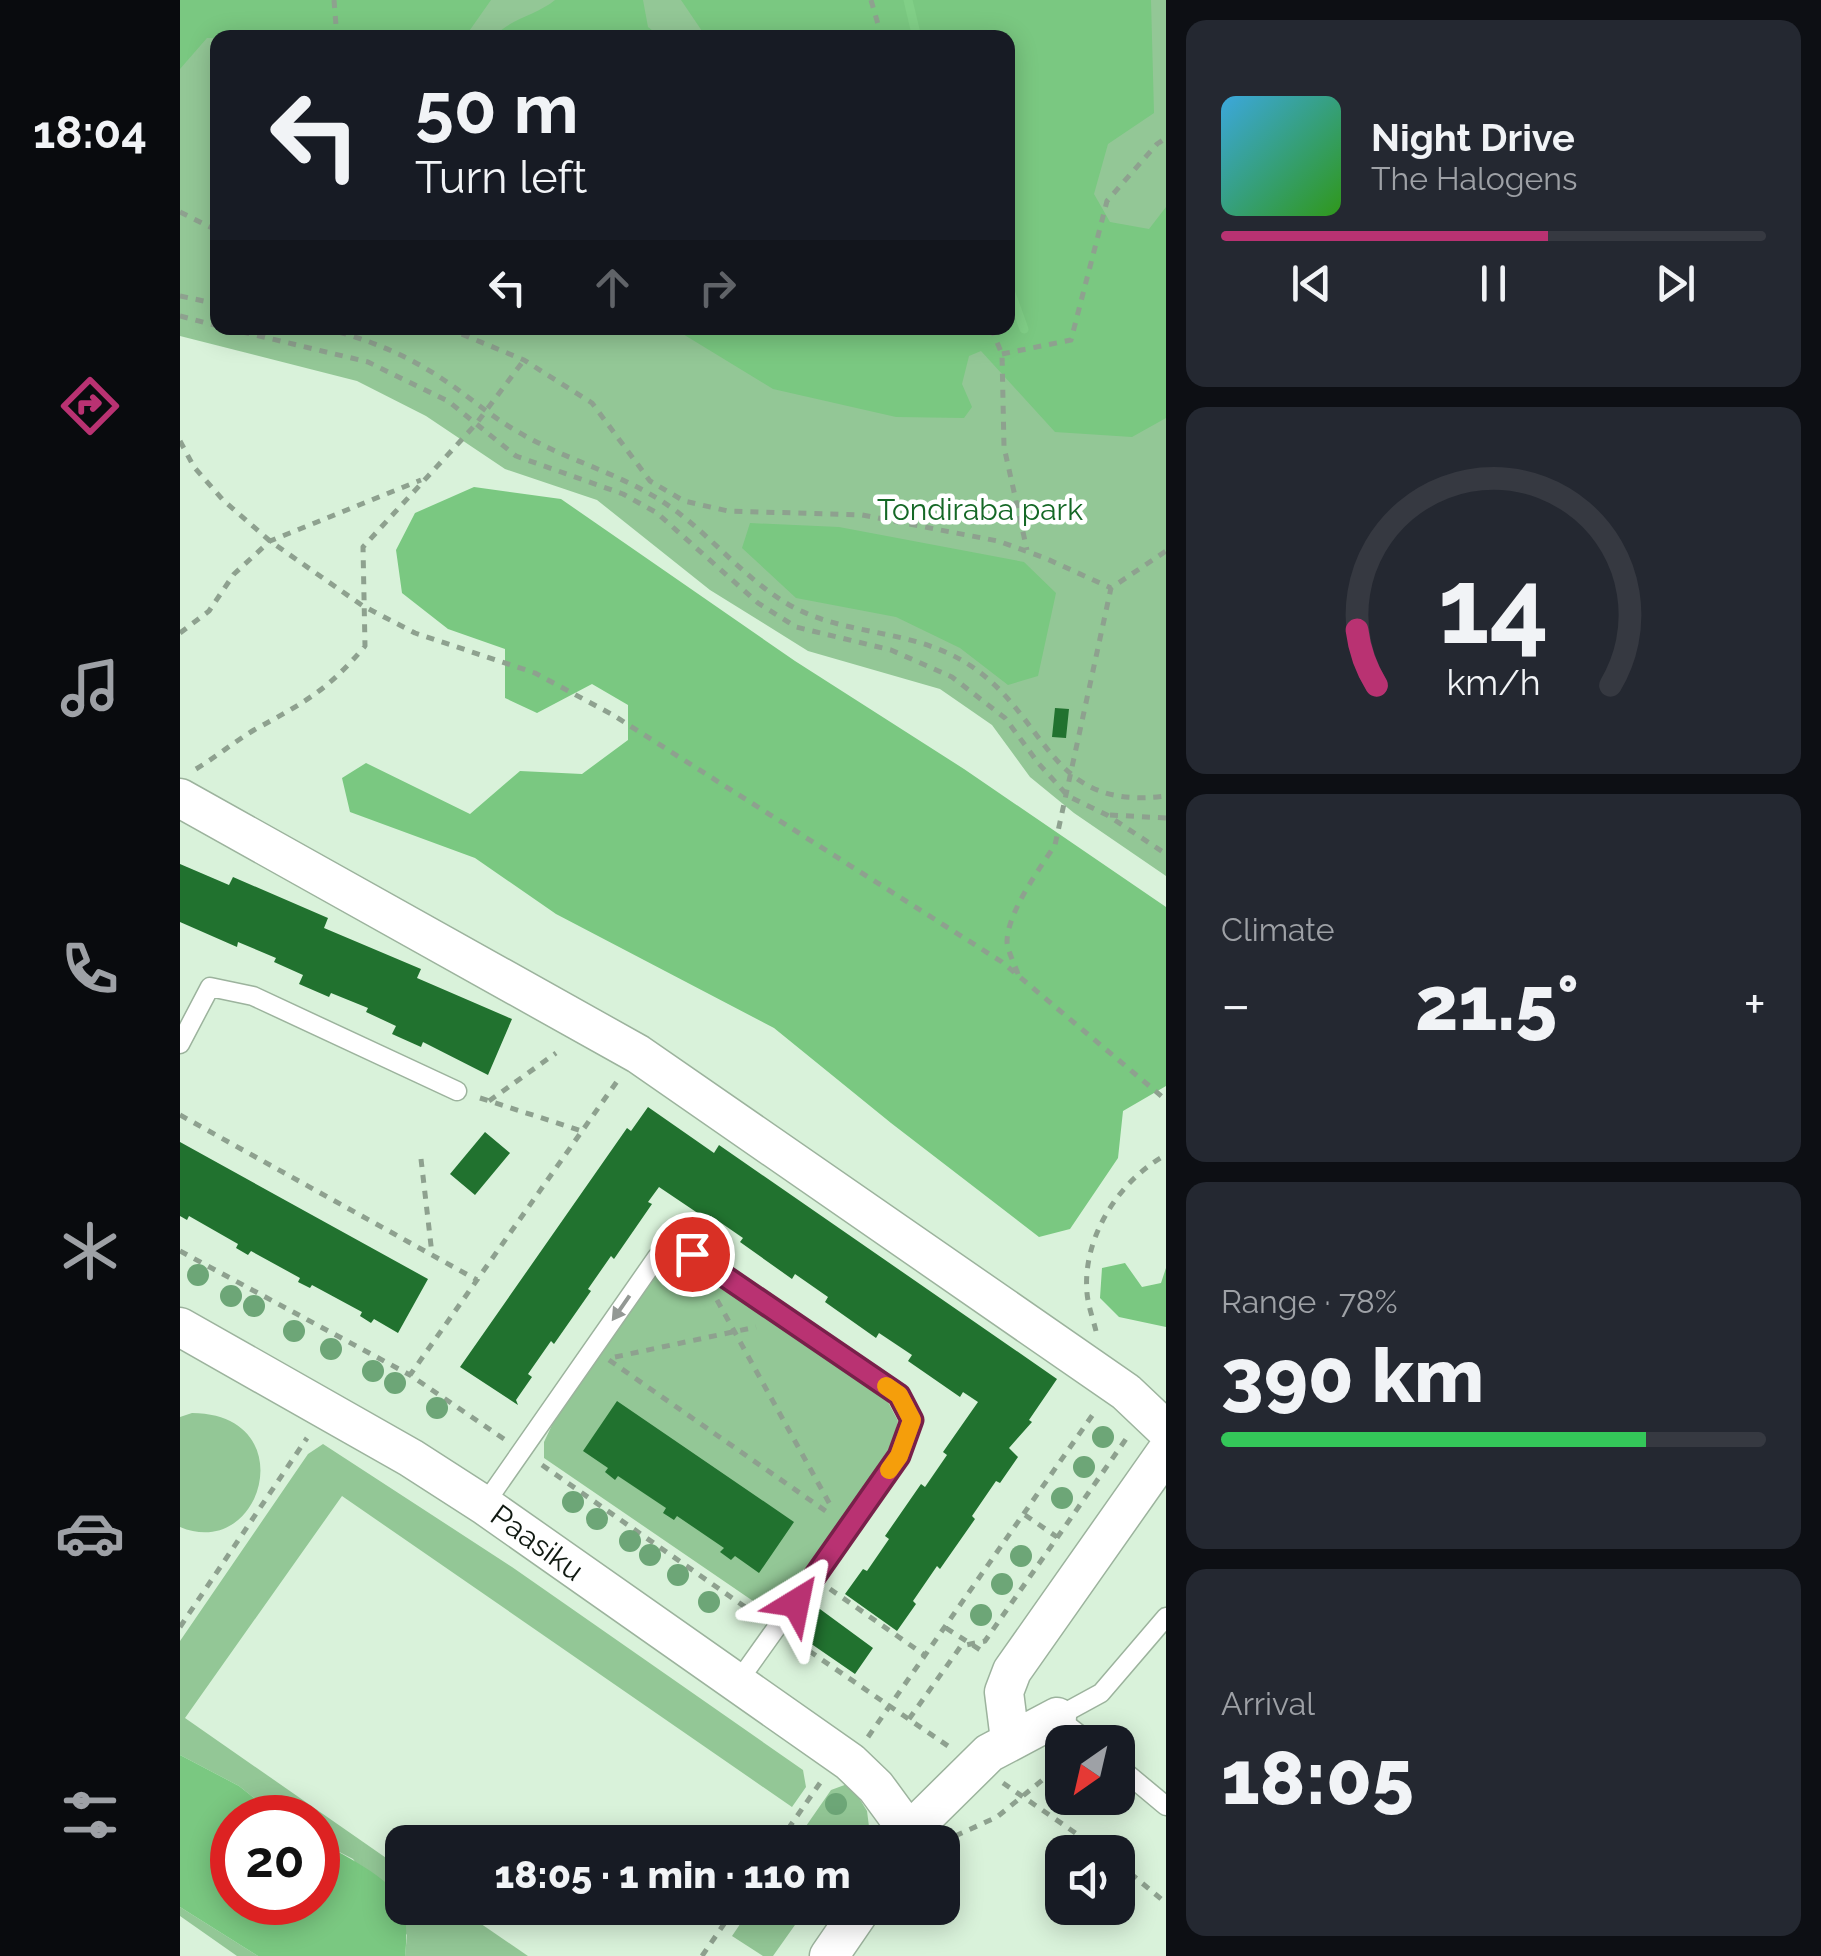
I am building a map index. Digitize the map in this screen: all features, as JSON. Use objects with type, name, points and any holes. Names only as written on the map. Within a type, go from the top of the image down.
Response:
[{"type":"street","points":[[188,784],[638,1054],[1126,1392],[1166,1430]]},
{"type":"street","name":"Paasiku","points":[[180,1327],[412,1458],[484,1505],[863,1775],[898,1825]]},
{"type":"street","points":[[1010,1740],[1004,1692],[1012,1671],[1166,1452]]},
{"type":"street","points":[[918,1825],[988,1753],[1057,1716]]},
{"type":"street","points":[[829,1956],[850,1925]]},
{"type":"lane","points":[[180,1044],[210,988],[253,996],[458,1091]]},
{"type":"lane","points":[[484,1505],[658,1257],[692,1254],[899,1395],[912,1420],[899,1456],[737,1683]]},
{"type":"lane","points":[[1068,1725],[1057,1716],[1100,1693],[1166,1616]]},
{"type":"lane","points":[[1135,1780],[1166,1806]]},
{"type":"path","points":[[334,0],[337,30]]},
{"type":"path","points":[[871,0],[880,30]]},
{"type":"path","points":[[1002,354],[1072,340],[1108,200],[1156,144],[1166,138]]},
{"type":"path","points":[[180,212],[210,228]]},
{"type":"path","points":[[180,296],[210,302]]},
{"type":"path","points":[[180,316],[210,324]]},
{"type":"path","points":[[255,335],[368,362],[448,402],[516,456],[624,494],[657,513],[758,603],[796,627],[891,650],[952,677],[1005,718],[1068,796],[1106,814],[1166,854]]},
{"type":"path","points":[[344,335],[395,352],[437,375],[514,430],[635,483],[678,512],[759,583],[793,607],[827,620],[926,642],[972,667],[1003,695],[1071,776],[1108,797],[1166,796]]},
{"type":"path","points":[[463,335],[524,360],[592,403],[650,481],[684,501],[728,511],[862,515],[998,541],[1111,588]]},
{"type":"path","points":[[994,335],[1002,354],[1004,447],[1027,552]]},
{"type":"path","points":[[188,784],[252,732],[304,704],[339,677],[365,646],[362,546],[476,424],[524,360]]},
{"type":"path","points":[[180,441],[194,468],[223,500],[270,541],[363,606],[415,633],[535,673],[613,715],[1002,962],[1166,1100]]},
{"type":"path","points":[[180,633],[209,611],[234,574],[270,541],[424,479]]},
{"type":"path","points":[[1018,977],[1008,942],[1014,918],[1033,878],[1055,845],[1111,588],[1166,551]]},
{"type":"path","points":[[1106,814],[1166,818]]},
{"type":"path","points":[[489,1102],[556,1053]]},
{"type":"path","points":[[410,1375],[638,1054]]},
{"type":"path","points":[[458,1091],[582,1131]]},
{"type":"path","points":[[180,1115],[477,1280]]},
{"type":"path","points":[[1097,1335],[1086,1291],[1094,1236],[1124,1193],[1150,1164],[1166,1155]]},
{"type":"path","points":[[421,1160],[432,1254]]},
{"type":"path","points":[[180,1251],[410,1375],[891,1706]]},
{"type":"path","points":[[692,1254],[735,1332],[754,1366],[838,1520],[607,1359],[735,1332],[789,1320]]},
{"type":"path","points":[[863,1775],[891,1706],[1095,1414],[1098,1400]]},
{"type":"path","points":[[180,1626],[326,1410]]},
{"type":"path","points":[[909,1719],[962,1646],[985,1640],[1127,1437]]},
{"type":"path","points":[[1025,1514],[1057,1538]]},
{"type":"path","points":[[814,1577],[926,1656]]},
{"type":"path","points":[[960,1834],[996,1816],[1045,1779]]},
{"type":"path","points":[[1025,1797],[1079,1835]]},
{"type":"path","points":[[1135,1877],[1166,1903]]},
{"type":"path","points":[[702,1956],[723,1925]]},
{"type":"green space","name":"Tondiraba park","points":[[180,0],[1166,0],[1166,876],[1074,813],[1030,777],[992,725],[940,689],[808,651],[710,590],[597,500],[505,469],[426,416],[357,381],[180,336]]},
{"type":"green space","points":[[180,0],[491,0],[470,30],[210,30],[210,38],[180,69]]},
{"type":"green space","points":[[555,0],[643,0],[652,30],[502,30]]},
{"type":"green space","points":[[681,0],[1151,0],[1154,113],[1108,144],[1094,194],[1110,222],[1149,229],[1166,207],[1166,418],[1132,437],[1055,432],[981,351],[969,356],[962,384],[972,407],[964,418],[896,417],[773,389],[684,335],[1015,335],[1015,30],[701,30]]},
{"type":"green space","points":[[474,487],[561,499],[795,661],[964,769],[1166,907],[1166,1086],[1123,1111],[1118,1158],[1070,1229],[1039,1237],[774,1028],[556,914],[475,858],[350,812],[342,778],[366,763],[470,814],[520,771],[582,774],[628,740],[628,705],[592,684],[537,713],[505,698],[505,649],[448,629],[402,593],[396,550],[415,513]]},
{"type":"green space","points":[[750,523],[839,527],[1024,562],[1056,593],[1038,676],[1008,685],[960,648],[896,617],[796,598],[742,548]]},
{"type":"green space","points":[[1125,1263],[1142,1287],[1161,1283],[1166,1268],[1166,1327],[1119,1317],[1100,1298],[1102,1268]]},
{"type":"green space","points":[[689,1268],[707,1276],[887,1400],[898,1421],[889,1456],[778,1618],[544,1458],[544,1442],[552,1425],[648,1283],[663,1271]]},
{"type":"green space","points":[[192,1413],[227,1420],[249,1436],[259,1459],[259,1484],[250,1507],[233,1524],[209,1532],[180,1527],[180,1417]]},
{"type":"green space","points":[[323,1444],[512,1567],[803,1770],[806,1787],[792,1807],[342,1496],[185,1718],[296,1795],[250,1795],[180,1755],[180,1641],[308,1454]]},
{"type":"green space","points":[[180,1755],[250,1795],[210,1795],[210,1925],[340,1925],[340,1853],[385,1882],[385,1925],[406,1925],[405,1956],[258,1956],[180,1907]]},
{"type":"green space","points":[[850,1783],[867,1811],[869,1825],[807,1825],[831,1790]]},
{"type":"green space","points":[[340,1826],[385,1857],[385,1904],[353,1859],[340,1852]]},
{"type":"green space","points":[[180,1907],[258,1956],[237,1956],[180,1916]]},
{"type":"green space","points":[[400,1925],[483,1925],[528,1956],[405,1956],[407,1935]]},
{"type":"green space","points":[[739,1925],[795,1925],[773,1956],[763,1956],[732,1936]]},
{"type":"building","points":[[1055,708],[1069,709],[1066,738],[1052,737]]},
{"type":"building","points":[[180,864],[229,885],[233,877],[328,918],[324,928],[421,969],[417,978],[512,1019],[488,1075],[423,1042],[421,1047],[392,1034],[396,1026],[366,1012],[368,1008],[299,984],[303,975],[274,962],[276,958],[238,942],[237,947],[180,922]]},
{"type":"building","points":[[648,1107],[714,1153],[719,1145],[1057,1379],[1029,1420],[1032,1422],[1009,1448],[1018,1457],[1000,1483],[996,1481],[972,1516],[975,1519],[940,1569],[937,1566],[897,1631],[845,1594],[863,1569],[867,1571],[889,1539],[885,1536],[921,1484],[925,1487],[947,1455],[943,1452],[978,1402],[963,1392],[960,1397],[908,1361],[912,1355],[879,1333],[876,1338],[825,1302],[828,1297],[795,1274],[792,1279],[711,1216],[708,1220],[659,1187],[648,1202],[652,1204],[614,1259],[611,1256],[554,1344],[551,1341],[528,1374],[532,1377],[516,1400],[518,1405],[460,1367],[627,1128],[631,1131]]},
{"type":"building","points":[[485,1132],[510,1153],[475,1195],[450,1174]]},
{"type":"building","points":[[180,1142],[428,1279],[398,1333],[374,1319],[371,1323],[360,1316],[362,1312],[312,1285],[310,1288],[298,1282],[300,1278],[251,1251],[248,1255],[236,1248],[238,1244],[189,1216],[187,1220],[180,1216]]},
{"type":"building","points":[[617,1401],[794,1522],[759,1573],[735,1556],[731,1560],[720,1552],[724,1548],[677,1516],[674,1520],[663,1513],[666,1508],[618,1476],[615,1480],[605,1472],[608,1468],[583,1451]]},
{"type":"building","points":[[809,1601],[873,1648],[855,1674],[791,1625]]},
{"type":"waterway","points":[[908,0],[915,30]]},
{"type":"waterway","points":[[1015,304],[1024,329]]},
{"type":"slow traffic","points":[[886,1386],[899,1395],[912,1420],[899,1456],[889,1470]]},
{"type":"route","points":[[692,1254],[899,1395],[912,1420],[899,1456],[796,1603]]}]
